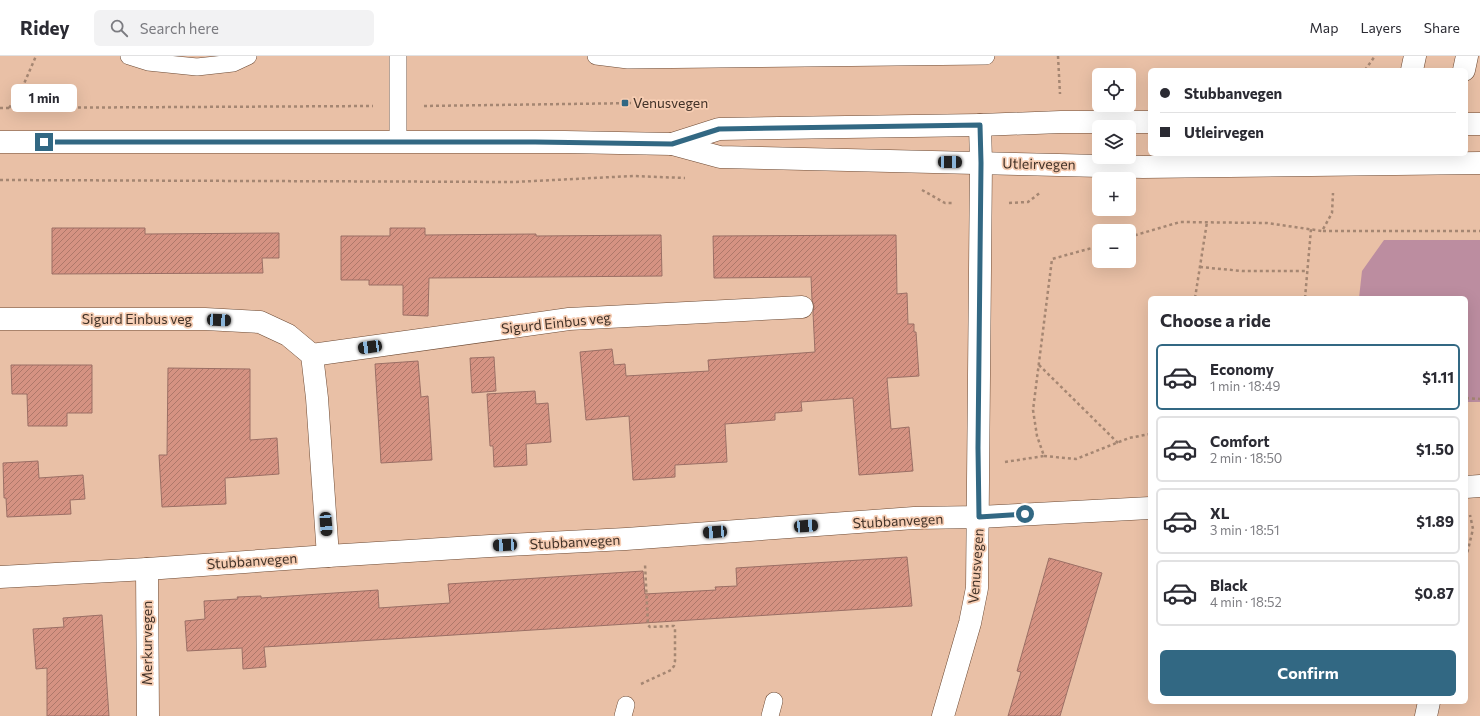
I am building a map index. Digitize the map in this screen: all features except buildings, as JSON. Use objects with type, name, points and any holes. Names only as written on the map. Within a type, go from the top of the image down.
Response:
[{"type":"street","points":[[1412,68],[1415,56]]},
{"type":"street","points":[[1464,68],[1466,56]]},
{"type":"street","name":"Utleirvegen","points":[[672,144],[719,129],[980,125],[1061,122],[1148,122]]},
{"type":"street","points":[[1468,124],[1480,124]]},
{"type":"street","name":"Venusvegen","points":[[943,716],[970,623],[977,588],[979,517],[980,125]]},
{"type":"street","name":"Utleirvegen","points":[[0,142],[672,144],[720,157],[1143,166],[1422,157],[1480,163]]},
{"type":"street","name":"Sigurd Einbus veg","points":[[0,319],[205,319],[260,322],[288,335],[312,355],[568,319],[802,307]]},
{"type":"street","points":[[312,355],[317,398],[328,556]]},
{"type":"street","points":[[1468,486],[1480,486]]},
{"type":"street","name":"Stubbanvegen","points":[[0,577],[644,538],[907,519],[979,517],[1148,508]]},
{"type":"street","name":"Merkurvegen","points":[[147,569],[148,716]]},
{"type":"street","points":[[1426,716],[1429,704]]},
{"type":"lane","points":[[128,56],[197,67],[233,62],[248,56]]},
{"type":"lane","points":[[398,56],[398,142]]},
{"type":"lane","points":[[596,56],[628,60],[986,56]]},
{"type":"path","points":[[8,108],[20,93],[36,56]]},
{"type":"path","points":[[1058,56],[1060,96]]},
{"type":"path","points":[[1366,68],[1375,56]]},
{"type":"path","points":[[0,108],[399,106],[709,102]]},
{"type":"path","points":[[0,180],[514,182],[633,176],[689,178]]},
{"type":"path","points":[[920,189],[945,203]]},
{"type":"path","points":[[1322,231],[1332,213],[1333,192]]},
{"type":"path","points":[[1136,235],[1180,222],[1266,223],[1322,231],[1480,231]]},
{"type":"path","points":[[1196,296],[1207,222]]},
{"type":"path","points":[[1305,296],[1311,229]]},
{"type":"path","points":[[1044,456],[1037,436],[1033,410],[1052,260],[1092,248]]},
{"type":"path","points":[[1200,267],[1242,271],[1307,271]]},
{"type":"path","points":[[1039,365],[1118,443]]},
{"type":"path","points":[[1468,398],[1480,399]]},
{"type":"path","points":[[1001,463],[1044,456],[1076,459],[1129,438],[1148,434]]},
{"type":"path","points":[[1468,514],[1470,515],[1473,529],[1468,550]]},
{"type":"path","points":[[624,710],[634,687],[671,670],[675,661],[675,627],[650,627],[648,625],[644,538]]},
{"type":"shaded area","points":[[1384,240],[1480,240],[1480,402],[1468,402],[1468,296],[1359,296],[1362,271]]},
{"type":"place","name":"Venusvegen","points":[[625,103]]},
{"type":"route","points":[[44,142],[565,142],[672,144],[719,129],[980,125],[981,163],[977,464],[979,517],[1025,514]]}]
